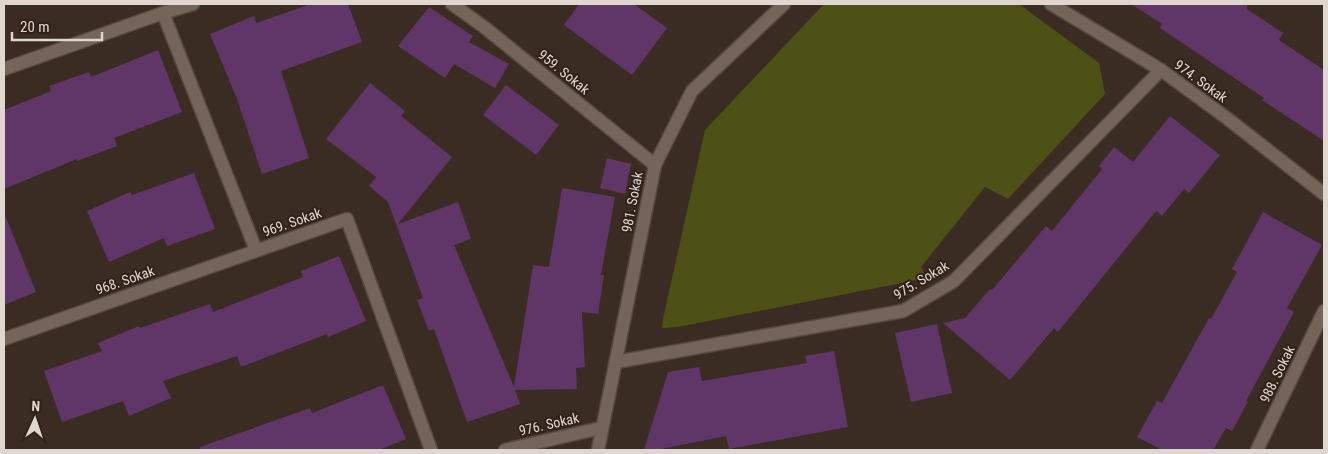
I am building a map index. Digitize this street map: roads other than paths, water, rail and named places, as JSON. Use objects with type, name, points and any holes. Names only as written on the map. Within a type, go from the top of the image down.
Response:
[{"type":"street","points":[[4,69],[193,4]]},
{"type":"street","name":"959. Sokak","points":[[452,4],[484,27],[655,165]]},
{"type":"street","name":"981. Sokak","points":[[598,450],[655,165],[692,91],[784,4]]},
{"type":"street","name":"974. Sokak","points":[[1050,4],[1161,70],[1228,119],[1324,194]]},
{"type":"street","name":"969. Sokak","points":[[163,13],[256,250],[347,220],[431,450]]},
{"type":"street","name":"975. Sokak","points":[[616,362],[903,311],[954,281],[1161,70]]},
{"type":"street","name":"968. Sokak","points":[[4,339],[256,250]]},
{"type":"street","name":"988. Sokak","points":[[1257,450],[1324,311]]},
{"type":"street","name":"976. Sokak","points":[[504,450],[601,428]]}]
